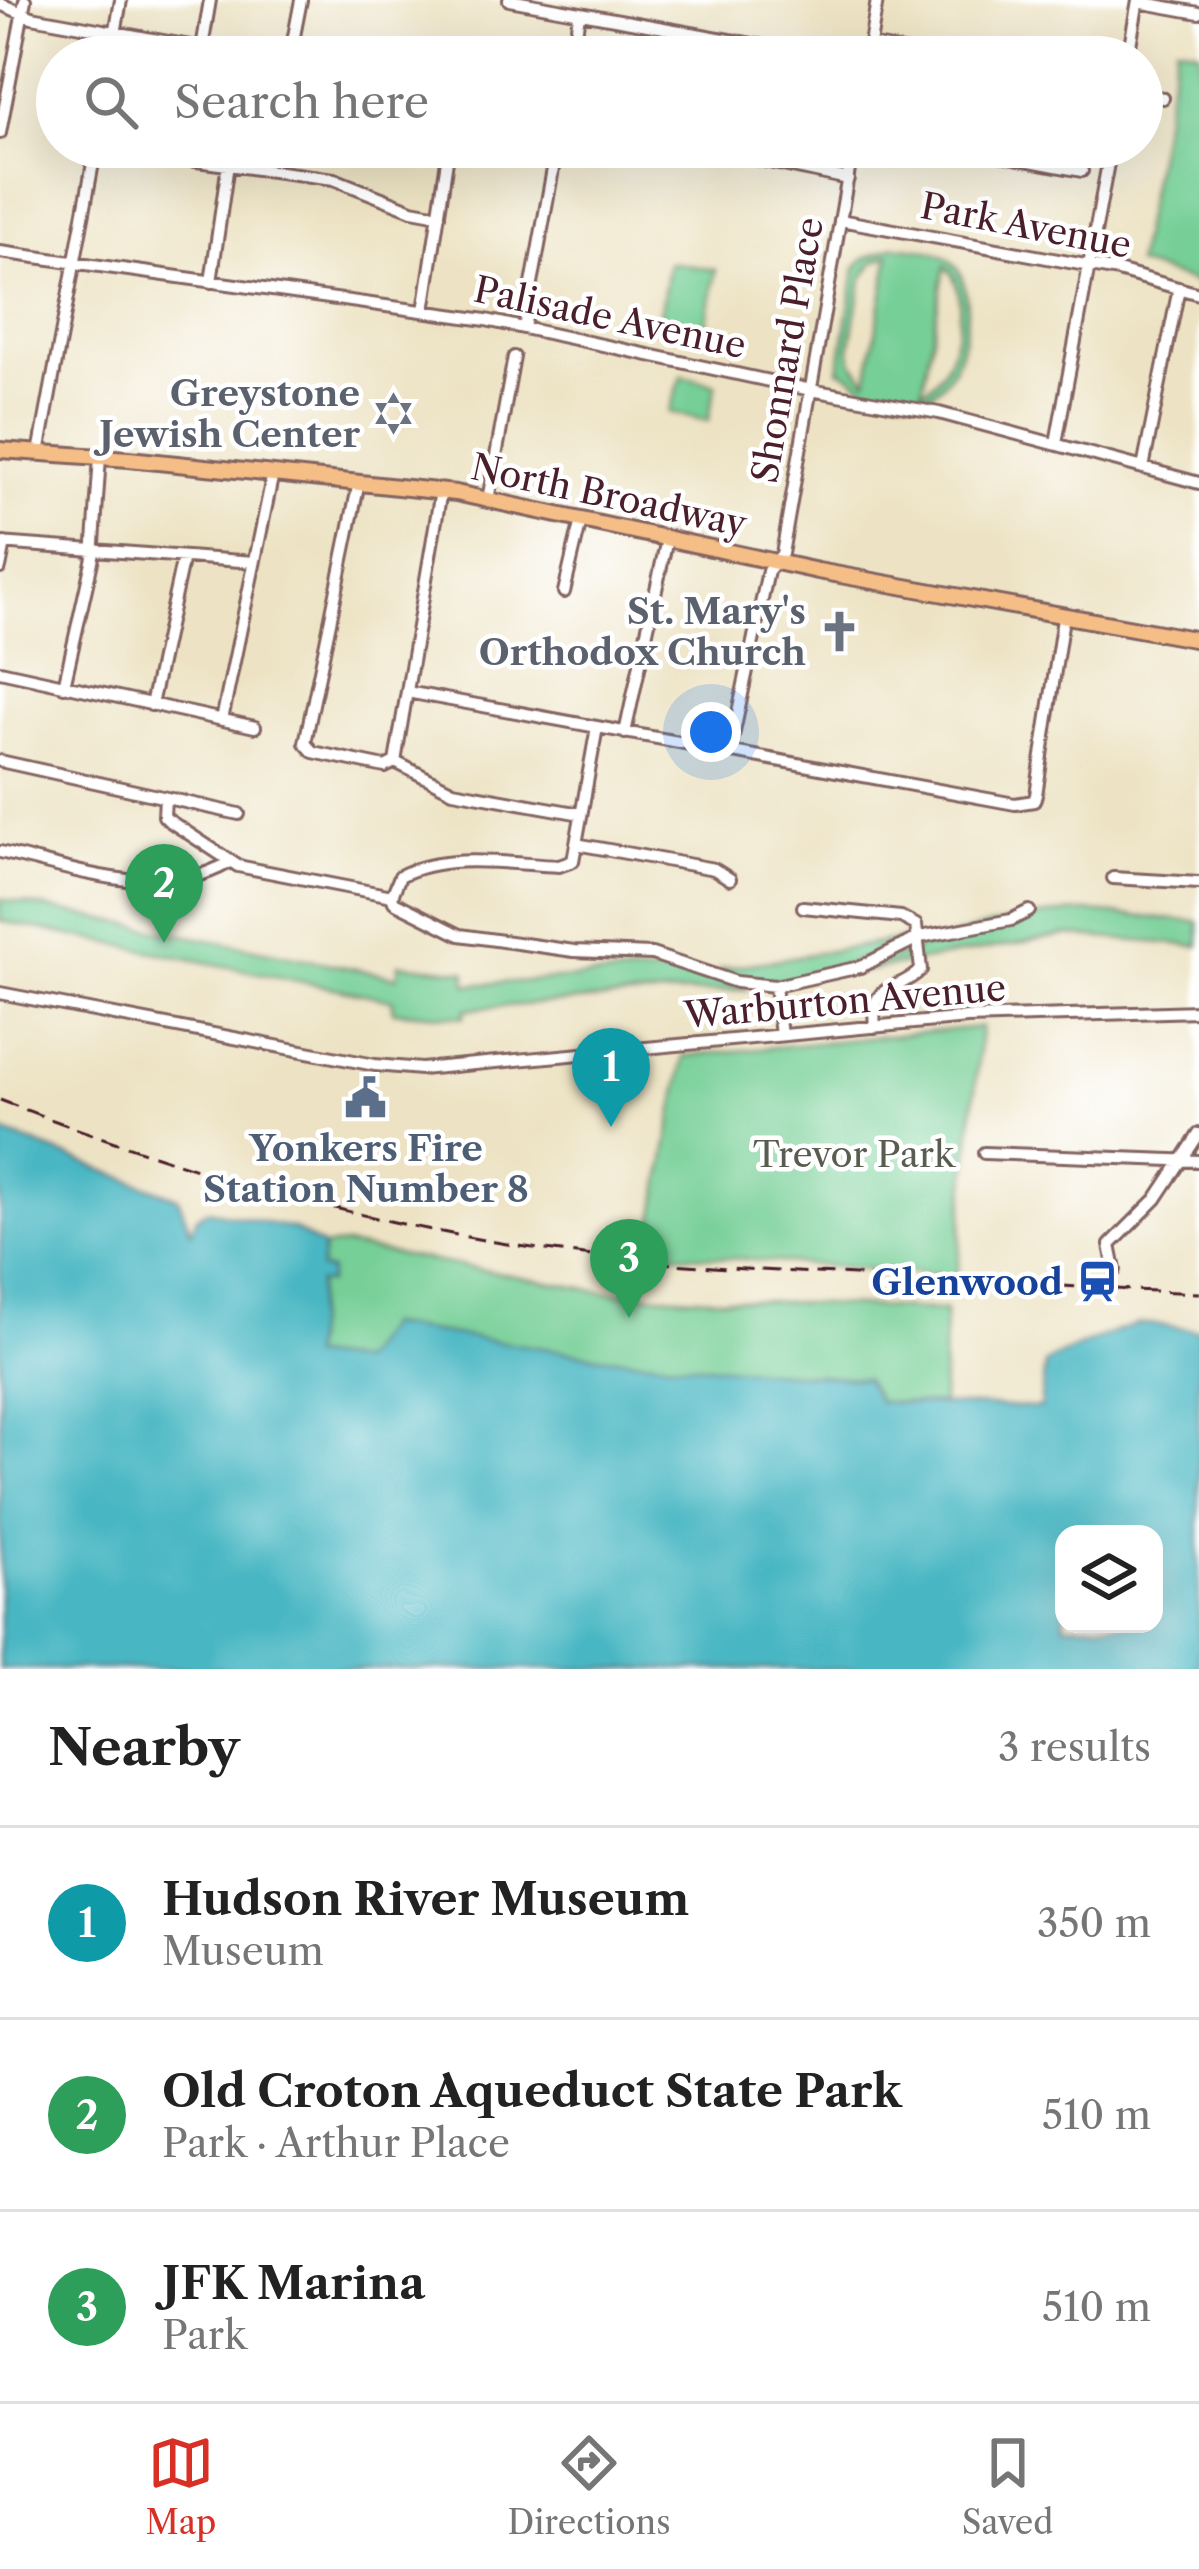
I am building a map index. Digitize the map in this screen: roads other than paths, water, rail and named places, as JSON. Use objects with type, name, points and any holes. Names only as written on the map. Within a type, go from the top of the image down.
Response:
[{"type":"main road","name":"North Broadway","points":[[0,450],[441,491],[776,562],[1199,640]]},
{"type":"street","points":[[0,134],[25,0]]},
{"type":"street","points":[[114,36],[121,0]]},
{"type":"street","points":[[204,36],[210,0]]},
{"type":"street","points":[[294,36],[301,0]]},
{"type":"street","points":[[509,0],[702,36]]},
{"type":"street","points":[[871,36],[877,0]]},
{"type":"street","points":[[1132,36],[1138,1],[1199,13]]},
{"type":"street","points":[[0,4],[22,14],[137,36]]},
{"type":"street","points":[[576,36],[579,15]]},
{"type":"street","points":[[39,453],[92,168]]},
{"type":"street","points":[[212,282],[227,168]]},
{"type":"street","points":[[256,168],[334,179],[412,210],[439,215]]},
{"type":"street","points":[[424,311],[446,168]]},
{"type":"street","points":[[524,328],[553,168]]},
{"type":"street","points":[[797,168],[848,179]]},
{"type":"street","name":"Shonnard Place","points":[[730,751],[768,571],[782,554],[850,168]]},
{"type":"street","points":[[1066,168],[1082,171]]},
{"type":"street","points":[[1056,443],[1107,168]]},
{"type":"street","name":"Park Avenue","points":[[840,220],[1089,265],[1199,294]]},
{"type":"street","name":"Palisade Avenue","points":[[0,252],[524,328],[939,413],[1199,483]]},
{"type":"street","points":[[1143,468],[1179,288]]},
{"type":"street","points":[[488,500],[514,358]]},
{"type":"street","points":[[64,686],[93,550],[100,457]]},
{"type":"street","points":[[222,720],[273,473]]},
{"type":"street","points":[[359,482],[306,734],[308,749],[385,767],[395,762]]},
{"type":"street","points":[[395,762],[441,491]]},
{"type":"street","points":[[564,592],[581,520]]},
{"type":"street","points":[[626,733],[667,539]]},
{"type":"street","points":[[0,568],[3,543],[254,562]]},
{"type":"street","points":[[151,705],[184,557]]},
{"type":"street","points":[[407,692],[1015,805],[1034,801],[1063,618]]},
{"type":"street","points":[[0,671],[255,727]]},
{"type":"street","points":[[392,896],[400,876],[420,868],[458,862],[559,866],[573,861],[597,727]]},
{"type":"street","points":[[0,761],[238,814]]},
{"type":"street","points":[[395,762],[453,791],[581,814]]},
{"type":"street","points":[[165,798],[164,816],[227,862],[392,896],[408,911],[460,935],[574,951],[652,954],[736,982],[775,986],[860,967],[920,937],[1011,920],[1029,911]]},
{"type":"street","points":[[576,844],[714,869],[730,880]]},
{"type":"street","points":[[0,852],[148,884],[215,870],[227,862]]},
{"type":"street","points":[[1113,878],[1199,883]]},
{"type":"street","points":[[803,907],[901,917],[916,925],[921,970],[874,999],[875,1027]]},
{"type":"street","points":[[775,986],[781,1035]]},
{"type":"street","name":"Warburton Avenue","points":[[0,993],[406,1068],[967,1018],[1199,1011]]},
{"type":"street","points":[[1115,1270],[1110,1245],[1156,1199],[1199,1133]]},
{"type":"street","points":[[984,1153],[1199,1162]]},
{"type":"water","points":[[0,1131],[178,1198],[191,1231],[197,1216],[209,1210],[293,1229],[323,1247],[320,1269],[330,1271],[328,1283],[318,1283],[310,1356],[359,1362],[386,1325],[605,1357],[865,1379],[879,1402],[1040,1408],[1045,1364],[1063,1354],[1141,1324],[1199,1330],[1199,1669],[0,1669]]},
{"type":"railway","points":[[0,1100],[259,1188],[392,1222],[526,1247],[712,1267],[1199,1293]]},
{"type":"place","name":"Greystone Jewish Center","points":[[394,414]]},
{"type":"place","name":"St. Mary's Orthodox Church","points":[[840,632]]},
{"type":"place","name":"Old Croton Aqueduct State Park","points":[[164,943]]},
{"type":"place","name":"Yonkers Fire Station Number 8","points":[[366,1098]]},
{"type":"place","name":"Hudson River Museum","points":[[611,1127]]},
{"type":"place","name":"Glenwood","points":[[1097,1282]]},
{"type":"place","name":"JFK Marina","points":[[629,1318]]},
{"type":"park label","name":"Trevor Park","points":[[854,1154]]}]
